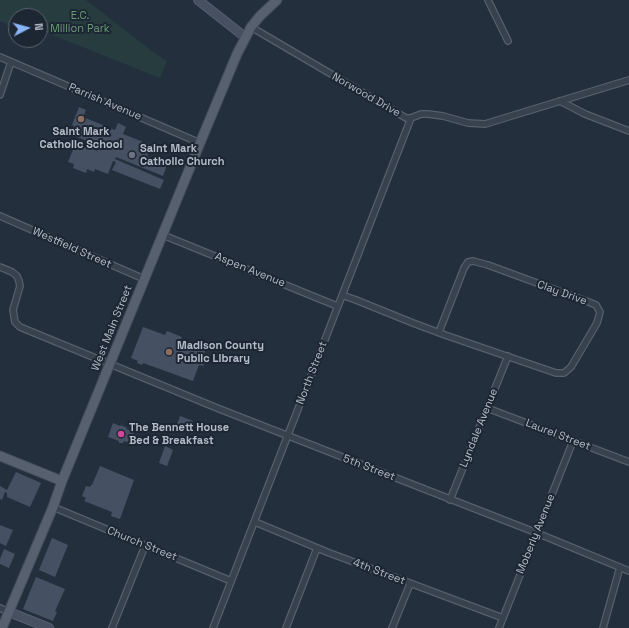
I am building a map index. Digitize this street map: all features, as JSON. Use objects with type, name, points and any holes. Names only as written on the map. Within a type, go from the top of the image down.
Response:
[{"type":"main road","points":[[198,0],[245,37]]},
{"type":"main road","name":"West Main Street","points":[[2,628],[53,508],[62,481],[144,279],[245,37],[260,16],[277,0]]},
{"type":"main road","points":[[0,456],[62,481]]},
{"type":"main road","points":[[9,612],[49,628]]},
{"type":"street","points":[[488,0],[508,42]]},
{"type":"street","name":"Norwood Drive","points":[[251,27],[406,118],[411,118],[421,114],[428,114],[443,116],[468,123],[485,124],[629,80]]},
{"type":"street","name":"Parrish Avenue","points":[[0,57],[200,143]]},
{"type":"street","points":[[0,95],[11,62]]},
{"type":"street","points":[[560,101],[585,114],[629,130]]},
{"type":"street","name":"North Street","points":[[213,628],[411,118]]},
{"type":"street","name":"Westfield Street","points":[[0,216],[144,279]]},
{"type":"street","name":"Aspen Avenue","points":[[163,235],[337,306]]},
{"type":"street","name":"Clay Drive","points":[[342,295],[439,332],[556,373],[567,371],[575,362],[597,323],[600,314],[596,305],[488,265],[473,261],[468,262],[464,268],[439,332]]},
{"type":"street","name":"5th Street","points":[[0,267],[12,272],[20,281],[13,310],[13,317],[16,324],[20,327],[217,408],[537,533],[629,571]]},
{"type":"street","name":"Lyndale Avenue","points":[[450,500],[508,356]]},
{"type":"street","name":"Laurel Street","points":[[487,408],[629,462]]},
{"type":"street","name":"Moberly Avenue","points":[[499,628],[573,441]]},
{"type":"street","name":"Church Street","points":[[53,508],[231,581]]},
{"type":"street","name":"4th Street","points":[[255,522],[317,548],[503,618]]},
{"type":"street","points":[[112,628],[145,546]]},
{"type":"street","points":[[286,628],[317,548]]},
{"type":"street","points":[[603,628],[620,567]]},
{"type":"street","points":[[392,628],[410,584]]},
{"type":"street","points":[[0,608],[9,612]]},
{"type":"green space","name":"E.C. Million Park","points":[[0,0],[86,0],[167,61],[160,78],[48,33],[48,8],[8,8],[8,24],[0,21]]},
{"type":"building","points":[[79,107],[86,110],[83,117],[115,130],[118,123],[126,127],[123,134],[151,145],[147,156],[167,165],[163,176],[116,157],[115,159],[164,180],[160,189],[112,170],[116,162],[113,161],[108,174],[95,169],[94,172],[87,169],[86,173],[73,168],[74,164],[68,162],[76,142],[97,151],[99,146],[70,134],[74,126],[72,125]]},
{"type":"building","name":"Madison County Public Library","points":[[143,327],[165,335],[167,331],[182,337],[180,340],[184,342],[184,340],[197,345],[197,342],[207,346],[202,359],[206,360],[203,366],[199,365],[193,381],[143,363],[142,365],[137,363],[138,361],[131,358]]},
{"type":"building","points":[[180,416],[193,421],[189,433],[176,428]]},
{"type":"building","name":"The Bennett House Bed & Breakfast","points":[[113,423],[120,426],[121,425],[134,432],[130,443],[124,441],[123,443],[119,443],[119,441],[108,437]]},
{"type":"building","points":[[165,446],[173,450],[167,466],[159,463]]},
{"type":"building","points":[[100,466],[134,480],[120,519],[111,516],[112,512],[84,501],[86,498],[82,496],[86,486],[90,487],[92,485]]},
{"type":"building","points":[[16,472],[41,483],[30,507],[7,497],[7,493],[5,492],[2,500],[0,499],[0,486],[7,490]]},
{"type":"building","points":[[0,525],[13,530],[6,546],[0,543]]},
{"type":"building","points":[[52,538],[68,545],[55,577],[39,570]]},
{"type":"building","points":[[4,549],[15,554],[9,568],[0,564],[0,559]]},
{"type":"building","points":[[36,577],[65,589],[55,611],[57,612],[53,621],[23,609]]},
{"type":"place","name":"Saint Mark Catholic School","points":[[81,119]]},
{"type":"place","name":"Saint Mark Catholic Church","points":[[132,155]]},
{"type":"place","name":"Madison County Public Library","points":[[169,352]]},
{"type":"place","name":"The Bennett House Bed & Breakfast","points":[[121,434]]}]
